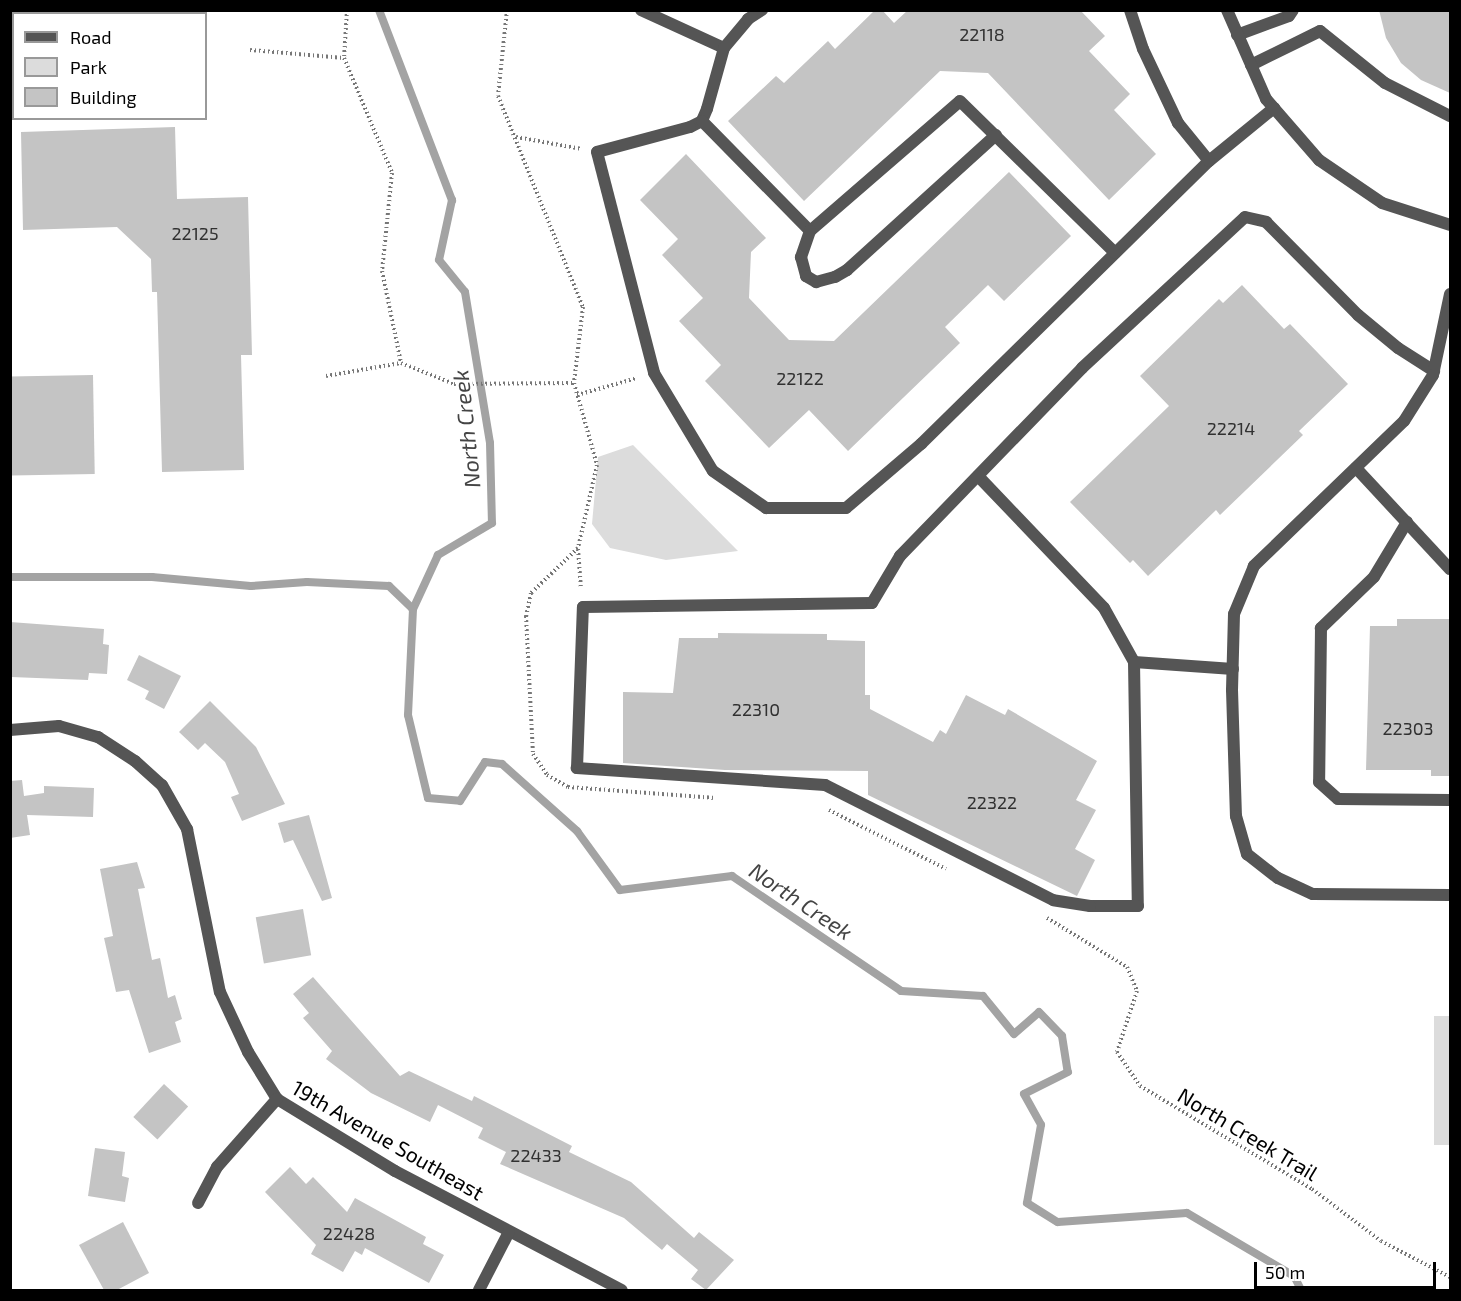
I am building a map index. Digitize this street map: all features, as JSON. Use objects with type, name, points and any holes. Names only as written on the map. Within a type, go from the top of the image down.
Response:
[{"type":"street","points":[[641,10],[724,48]]},
{"type":"street","points":[[702,121],[724,48],[748,19],[762,10]]},
{"type":"street","points":[[1130,10],[1143,49],[1178,123],[1209,161]]},
{"type":"street","points":[[1227,10],[1251,65],[1274,108],[1319,160],[1382,203],[1450,225]]},
{"type":"street","points":[[1237,35],[1289,16],[1293,10]]},
{"type":"street","points":[[1251,65],[1320,31],[1385,83],[1450,116]]},
{"type":"street","points":[[996,135],[847,270],[835,277],[816,282],[806,276],[801,257],[810,231],[960,101],[996,135],[1115,253]]},
{"type":"street","points":[[702,121],[597,152],[654,373],[712,471],[766,508],[846,508],[921,444],[1209,161],[1274,108]]},
{"type":"street","points":[[702,121],[810,231]]},
{"type":"street","points":[[978,476],[1104,608],[1134,662],[1138,906],[1090,906],[1053,900],[825,785],[577,768],[583,608],[872,603],[900,556],[1082,368],[1245,217],[1266,222],[1358,315],[1398,348],[1434,371]]},
{"type":"street","points":[[1450,294],[1434,371],[1404,421],[1254,566],[1234,614],[1233,669],[1236,816],[1247,854],[1278,878],[1313,894],[1450,895]]},
{"type":"street","points":[[1356,468],[1450,568]]},
{"type":"street","points":[[1407,522],[1374,577],[1321,628],[1319,782],[1338,799],[1450,800]]},
{"type":"street","points":[[1134,662],[1233,669]]},
{"type":"street","name":"19th Avenue Southeast","points":[[13,729],[59,726],[98,736],[135,761],[162,785],[187,830],[220,992],[248,1052],[277,1098],[395,1171],[622,1290]]},
{"type":"street","points":[[198,1203],[217,1167],[277,1098]]},
{"type":"street","points":[[479,1290],[508,1232]]},
{"type":"path","points":[[347,10],[344,58],[392,173],[382,271],[401,363]]},
{"type":"path","points":[[250,50],[344,58]]},
{"type":"path","points":[[515,136],[597,152]]},
{"type":"path","points":[[326,376],[401,363],[454,384],[534,381],[574,383]]},
{"type":"path","points":[[577,395],[654,373]]},
{"type":"path","points":[[578,548],[583,608]]},
{"type":"path","name":"North Creek Trail","points":[[1127,967],[1137,991],[1117,1053],[1140,1086],[1312,1189],[1381,1241],[1450,1277]]},
{"type":"green space","points":[[633,445],[738,551],[666,560],[610,548],[592,524],[598,457]]},
{"type":"green space","points":[[1434,1016],[1450,1016],[1450,1145],[1434,1145]]},
{"type":"building","points":[[875,10],[882,10],[894,23],[908,10],[1080,10],[1105,36],[1089,51],[1130,94],[1114,110],[1156,154],[1109,200],[988,73],[940,71],[804,201],[728,121],[776,76],[784,83],[828,41],[835,49]]},
{"type":"building","points":[[1379,10],[1450,10],[1450,93],[1421,80],[1401,63],[1386,38]]},
{"type":"building","points":[[175,127],[177,199],[248,197],[252,355],[241,355],[244,470],[162,472],[157,292],[152,292],[151,259],[117,227],[23,230],[21,132]]},
{"type":"building","points":[[686,154],[766,238],[751,252],[749,298],[789,340],[834,341],[1009,172],[1071,236],[1004,301],[988,285],[945,327],[960,343],[848,451],[809,410],[769,448],[705,381],[721,365],[679,321],[703,298],[662,255],[678,239],[640,200]]},
{"type":"building","points":[[1242,285],[1284,329],[1290,324],[1348,384],[1299,431],[1303,435],[1220,515],[1216,510],[1148,576],[1133,560],[1130,563],[1070,502],[1169,406],[1140,376],[1219,299],[1223,303]]},
{"type":"building","points":[[93,375],[95,474],[12,475],[10,376]]},
{"type":"building","points":[[1397,619],[1450,619],[1450,776],[1431,776],[1431,770],[1366,770],[1370,626],[1397,626]]},
{"type":"building","points":[[10,622],[104,629],[103,644],[109,645],[107,674],[89,673],[88,680],[11,677]]},
{"type":"building","points":[[718,633],[827,634],[827,640],[865,641],[865,695],[870,695],[870,709],[933,742],[940,730],[946,734],[966,695],[1005,715],[1008,709],[1097,761],[1076,800],[1096,810],[1075,849],[1095,860],[1077,896],[868,795],[868,771],[725,770],[623,763],[623,692],[673,693],[679,638],[718,638]]},
{"type":"building","points":[[139,655],[181,676],[164,709],[145,699],[149,691],[127,680]]},
{"type":"building","points":[[210,701],[256,747],[285,804],[242,821],[231,797],[239,794],[225,762],[205,743],[198,750],[179,732]]},
{"type":"building","points":[[22,780],[24,796],[44,793],[44,786],[94,788],[93,817],[27,815],[30,835],[10,838],[10,781]]},
{"type":"building","points":[[309,815],[332,898],[322,901],[293,840],[284,843],[278,823]]},
{"type":"building","points":[[137,862],[145,888],[138,889],[152,960],[160,958],[168,998],[175,995],[182,1019],[175,1022],[181,1042],[149,1053],[129,990],[116,992],[104,938],[113,936],[100,869]]},
{"type":"building","points":[[303,909],[311,955],[264,964],[256,917]]},
{"type":"building","points":[[313,977],[400,1076],[409,1071],[472,1101],[474,1096],[572,1146],[569,1152],[631,1182],[694,1238],[699,1232],[734,1260],[706,1290],[691,1279],[698,1270],[667,1244],[662,1250],[624,1218],[500,1164],[506,1152],[478,1138],[483,1128],[438,1105],[430,1122],[371,1093],[326,1059],[332,1051],[303,1018],[309,1013],[293,994]]},
{"type":"building","points":[[164,1084],[188,1107],[157,1139],[133,1117]]},
{"type":"building","points":[[95,1148],[125,1152],[122,1176],[129,1178],[125,1202],[88,1196]]},
{"type":"building","points":[[290,1167],[306,1184],[313,1177],[347,1212],[355,1198],[426,1237],[423,1244],[444,1255],[429,1283],[365,1248],[362,1255],[355,1251],[343,1272],[311,1254],[316,1245],[265,1192]]},
{"type":"building","points":[[123,1222],[149,1273],[117,1290],[104,1290],[79,1245]]},
{"type":"waterway","name":"North Creek","points":[[379,10],[452,200],[439,260],[465,292],[490,443],[492,523],[438,555],[413,609],[408,715],[428,798],[460,801],[485,762],[502,764],[577,831],[620,890],[732,876],[901,991],[983,996],[1014,1034],[1039,1012],[1062,1036],[1068,1072],[1024,1094],[1041,1125],[1027,1203],[1058,1222],[1187,1213],[1294,1276],[1301,1290]]},
{"type":"waterway","points":[[10,577],[152,577],[251,586],[307,582],[389,586],[413,609]]}]
